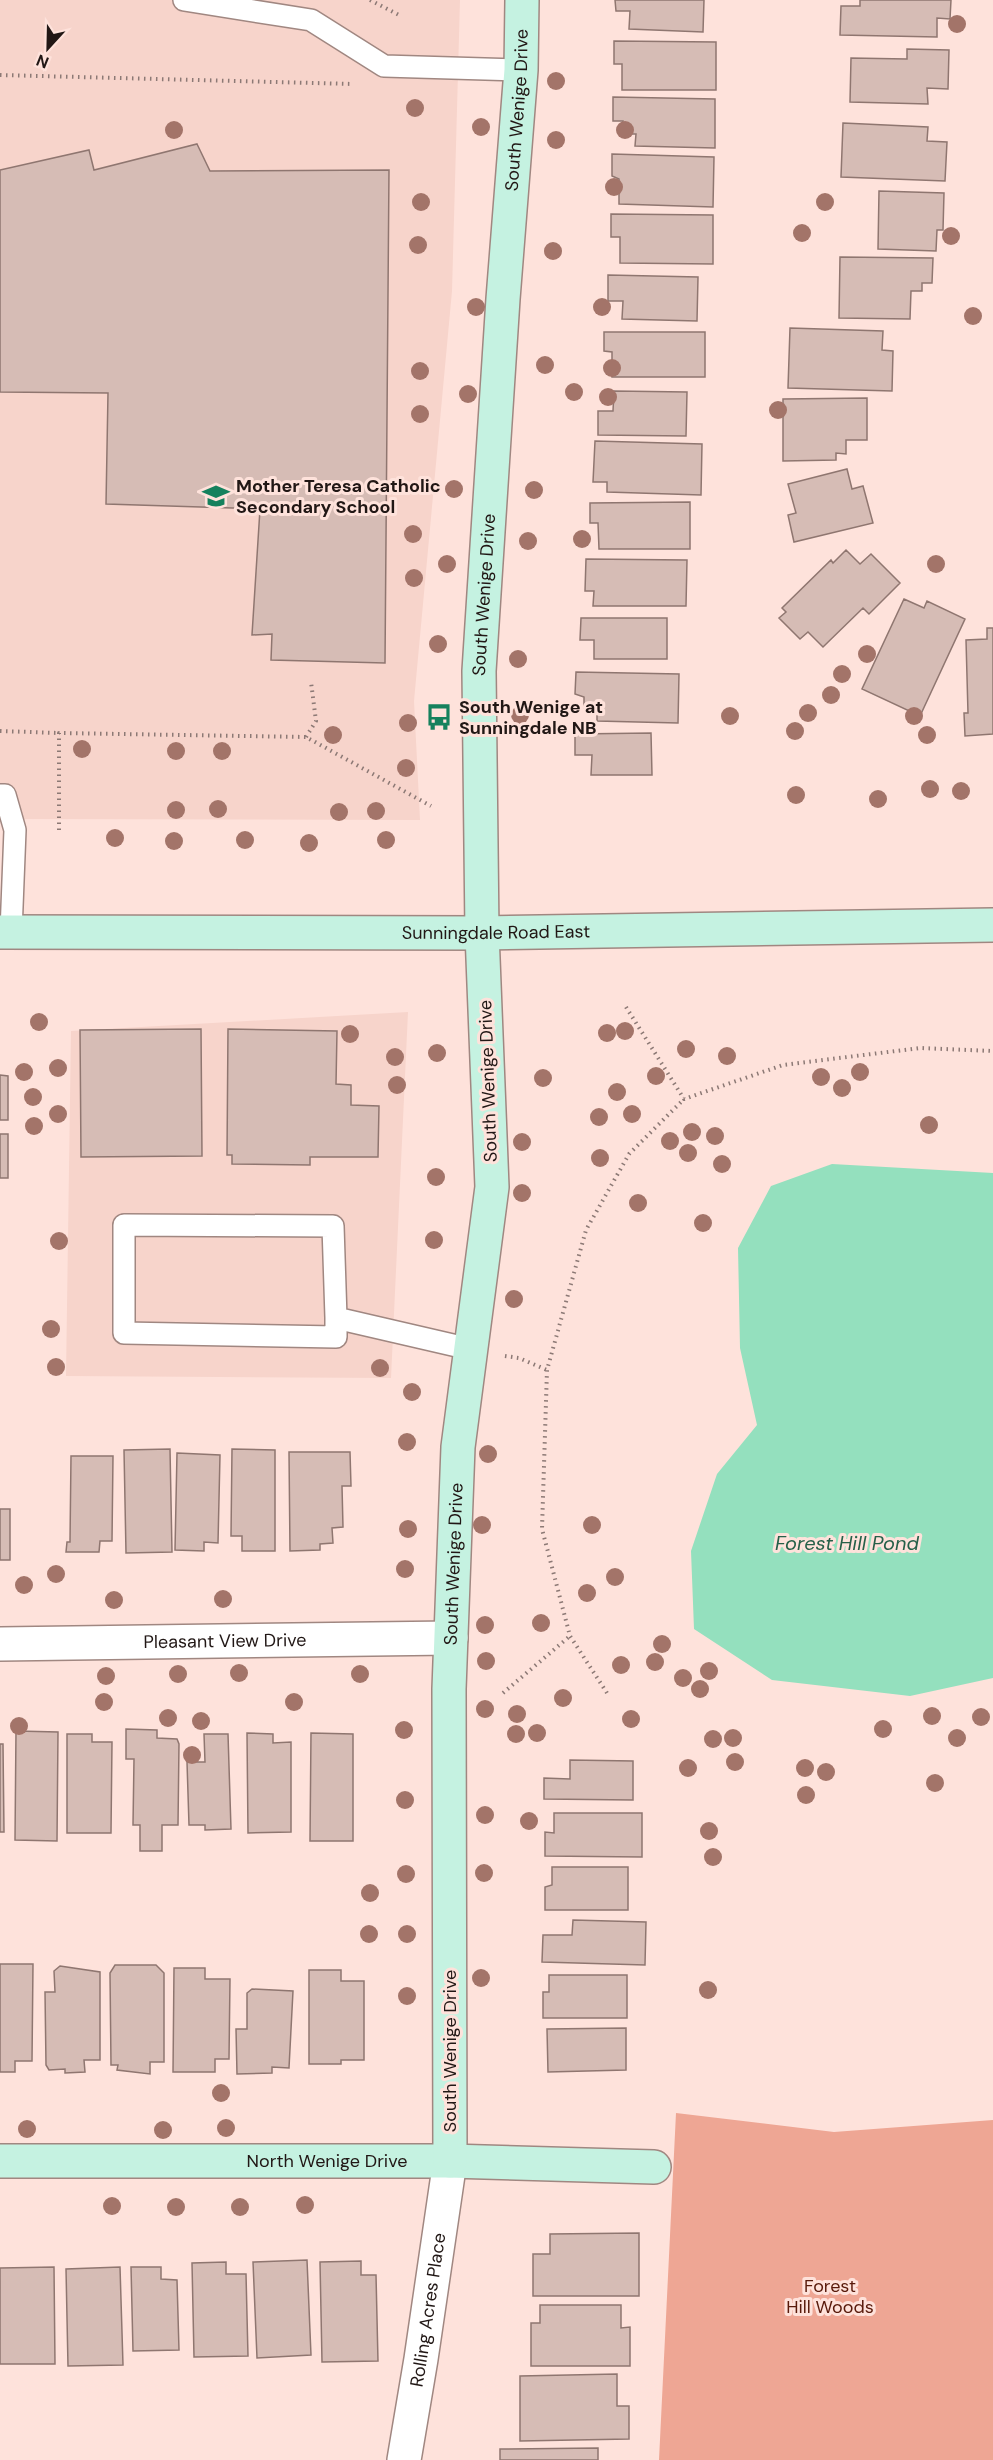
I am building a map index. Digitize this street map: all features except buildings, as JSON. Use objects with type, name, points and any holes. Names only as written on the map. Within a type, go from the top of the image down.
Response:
[{"type":"street","name":"South Wenige Drive","points":[[450,2161],[449,1689],[458,1447],[492,1187],[482,933],[479,671],[503,300],[521,70],[522,0]]},
{"type":"street","name":"Sunningdale Road East","points":[[6,932],[482,933],[993,925]]},
{"type":"street","name":"Pleasant View Drive","points":[[0,1644],[451,1638]]},
{"type":"street","name":"North Wenige Drive","points":[[0,2161],[450,2161],[654,2167]]},
{"type":"street","name":"Rolling Acres Place","points":[[404,2460],[450,2161]]},
{"type":"lane","points":[[184,0],[311,20],[384,66],[521,70]]},
{"type":"lane","points":[[0,795],[5,795],[15,830],[6,932]]},
{"type":"lane","points":[[124,1225],[333,1226],[336,1318],[336,1337],[124,1333],[124,1225]]},
{"type":"lane","points":[[336,1318],[470,1349]]},
{"type":"path","points":[[370,0],[399,15]]},
{"type":"path","points":[[0,75],[354,84]]},
{"type":"path","points":[[306,737],[316,721],[311,682]]},
{"type":"path","points":[[0,731],[306,737],[431,806]]},
{"type":"path","points":[[58,830],[59,733]]},
{"type":"path","points":[[626,1007],[684,1099]]},
{"type":"path","points":[[607,1693],[570,1636],[542,1529],[547,1370],[586,1230],[629,1154],[684,1099],[783,1065],[920,1048],[993,1051]]},
{"type":"path","points":[[503,1692],[570,1636]]},
{"type":"shaded area","name":"Mother Teresa Catholic Secondary School","points":[[0,0],[460,0],[452,291],[414,701],[420,820],[0,819]]},
{"type":"shaded area","points":[[408,1012],[391,1378],[66,1376],[71,1031]]},
{"type":"green space","name":"Forest Hill Woods","points":[[676,2113],[834,2132],[993,2120],[993,2460],[659,2460]]},
{"type":"water","name":"Forest Hill Pond","points":[[832,1164],[993,1173],[993,1678],[910,1696],[772,1680],[694,1629],[691,1551],[717,1474],[757,1425],[740,1348],[738,1248],[771,1186]]},
{"type":"place","name":"Mother Teresa Catholic Secondary School","points":[[216,496]]},
{"type":"place","name":"South Wenige at Sunningdale NB","points":[[439,717]]}]
